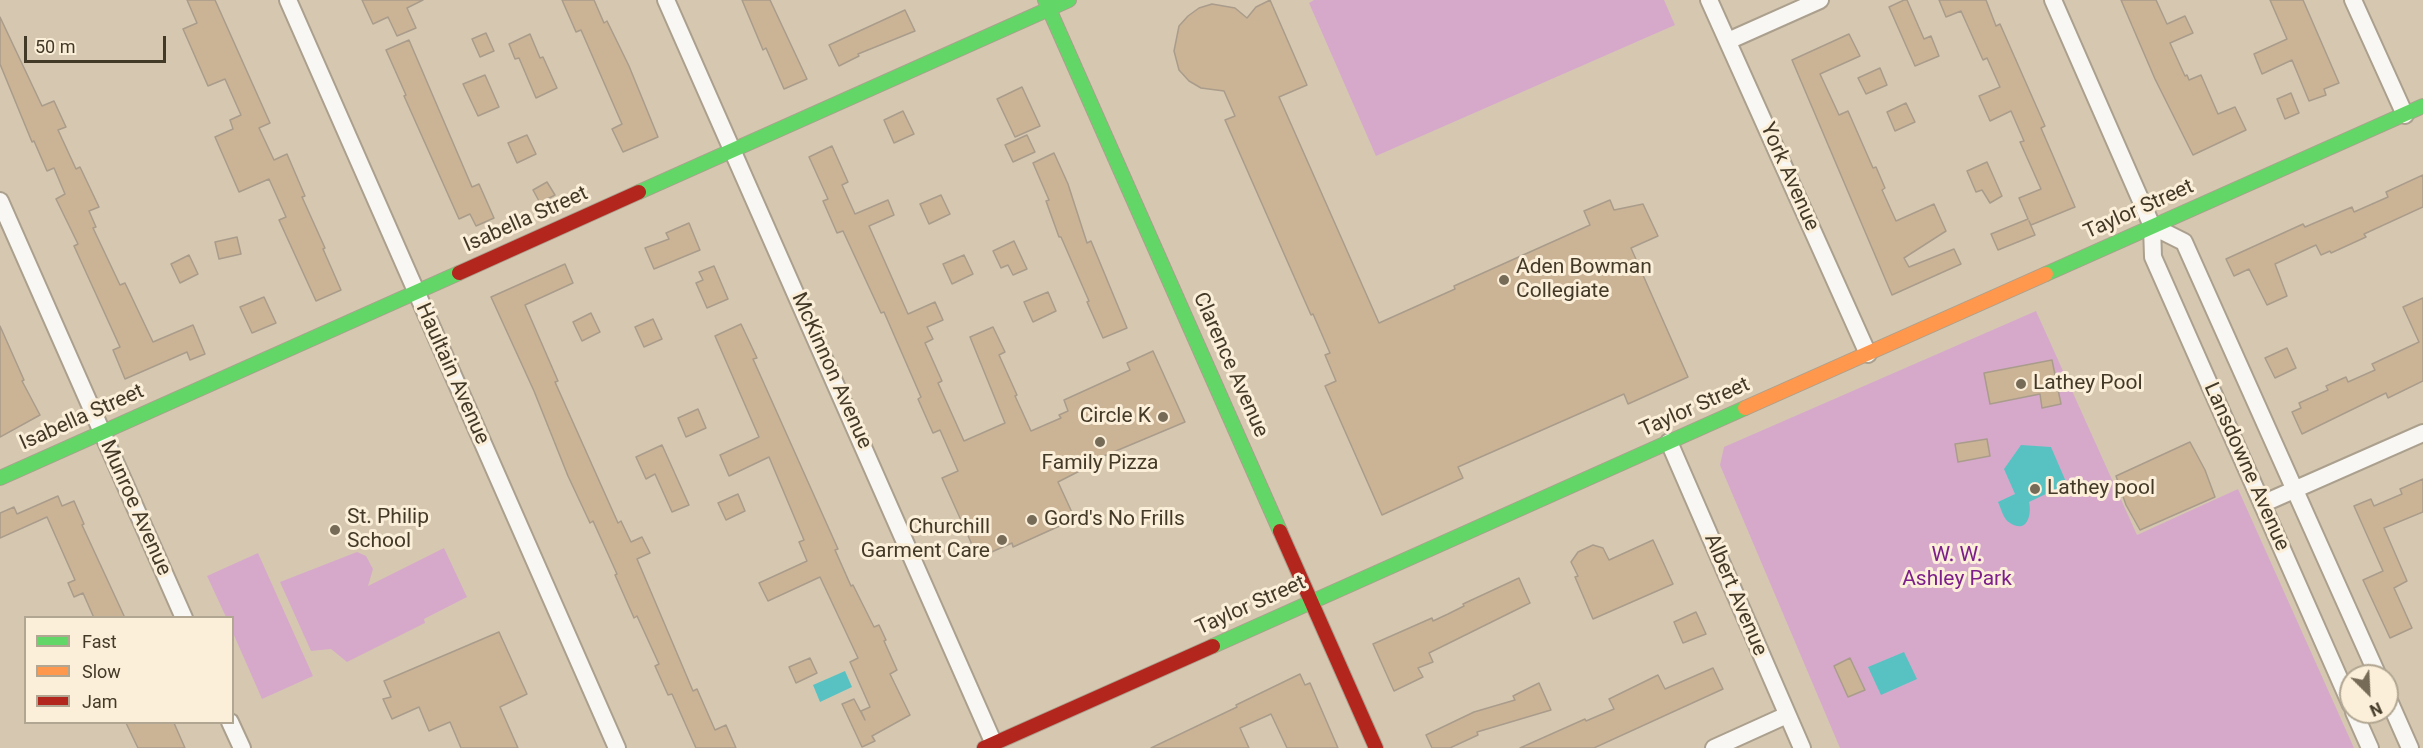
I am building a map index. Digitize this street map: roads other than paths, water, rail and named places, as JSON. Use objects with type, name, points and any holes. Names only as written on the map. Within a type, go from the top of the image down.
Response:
[{"type":"main road","name":"Isabella Street","points":[[0,477],[734,151],[1047,4],[1069,0]]},
{"type":"main road","name":"Clarence Avenue","points":[[1047,4],[1376,748]]},
{"type":"main road","name":"Taylor Street","points":[[989,746],[2423,106]]},
{"type":"street","name":"Haultain Avenue","points":[[288,0],[617,748]]},
{"type":"street","name":"McKinnon Avenue","points":[[666,0],[734,151],[989,746]]},
{"type":"street","name":"York Avenue","points":[[1709,0],[1868,354]]},
{"type":"street","points":[[1728,40],[1820,0]]},
{"type":"street","name":"Lansdowne Avenue","points":[[2053,0],[2152,226],[2153,257],[2339,678]]},
{"type":"street","points":[[2353,0],[2405,115]]},
{"type":"street","name":"Munroe Avenue","points":[[0,201],[183,616]]},
{"type":"street","name":"Lansdowne Avenue","points":[[2152,226],[2184,242],[2373,664]]},
{"type":"street","points":[[2262,504],[2423,433]]},
{"type":"street","name":"Albert Avenue","points":[[1669,442],[1802,748]]},
{"type":"street","points":[[1714,748],[1787,715]]},
{"type":"street","points":[[2399,723],[2410,748]]},
{"type":"street","points":[[230,724],[242,748]]},
{"type":"street","points":[[2359,724],[2370,748]]},
{"type":"water","name":"Lathey pool","points":[[2021,445],[2051,447],[2067,484],[2029,502],[2030,512],[2027,522],[2016,526],[2004,516],[1998,502],[2015,494],[2004,469]]},
{"type":"water","points":[[1904,652],[1917,679],[1881,695],[1868,667]]},
{"type":"water","points":[[845,671],[852,687],[820,702],[813,685]]},
{"type":"place","name":"Aden Bowman Collegiate","points":[[1504,280]]},
{"type":"place","name":"Lathey Pool","points":[[2021,384]]},
{"type":"place","name":"Circle K","points":[[1163,417]]},
{"type":"place","name":"Family Pizza","points":[[1100,442]]},
{"type":"place","name":"Lathey pool","points":[[2035,489]]},
{"type":"place","name":"Gord's No Frills","points":[[1032,520]]},
{"type":"place","name":"St. Philip School","points":[[335,530]]},
{"type":"place","name":"Churchill Garment Care","points":[[1002,540]]},
{"type":"park label","name":"W. W. Ashley Park","points":[[1957,568]]}]
